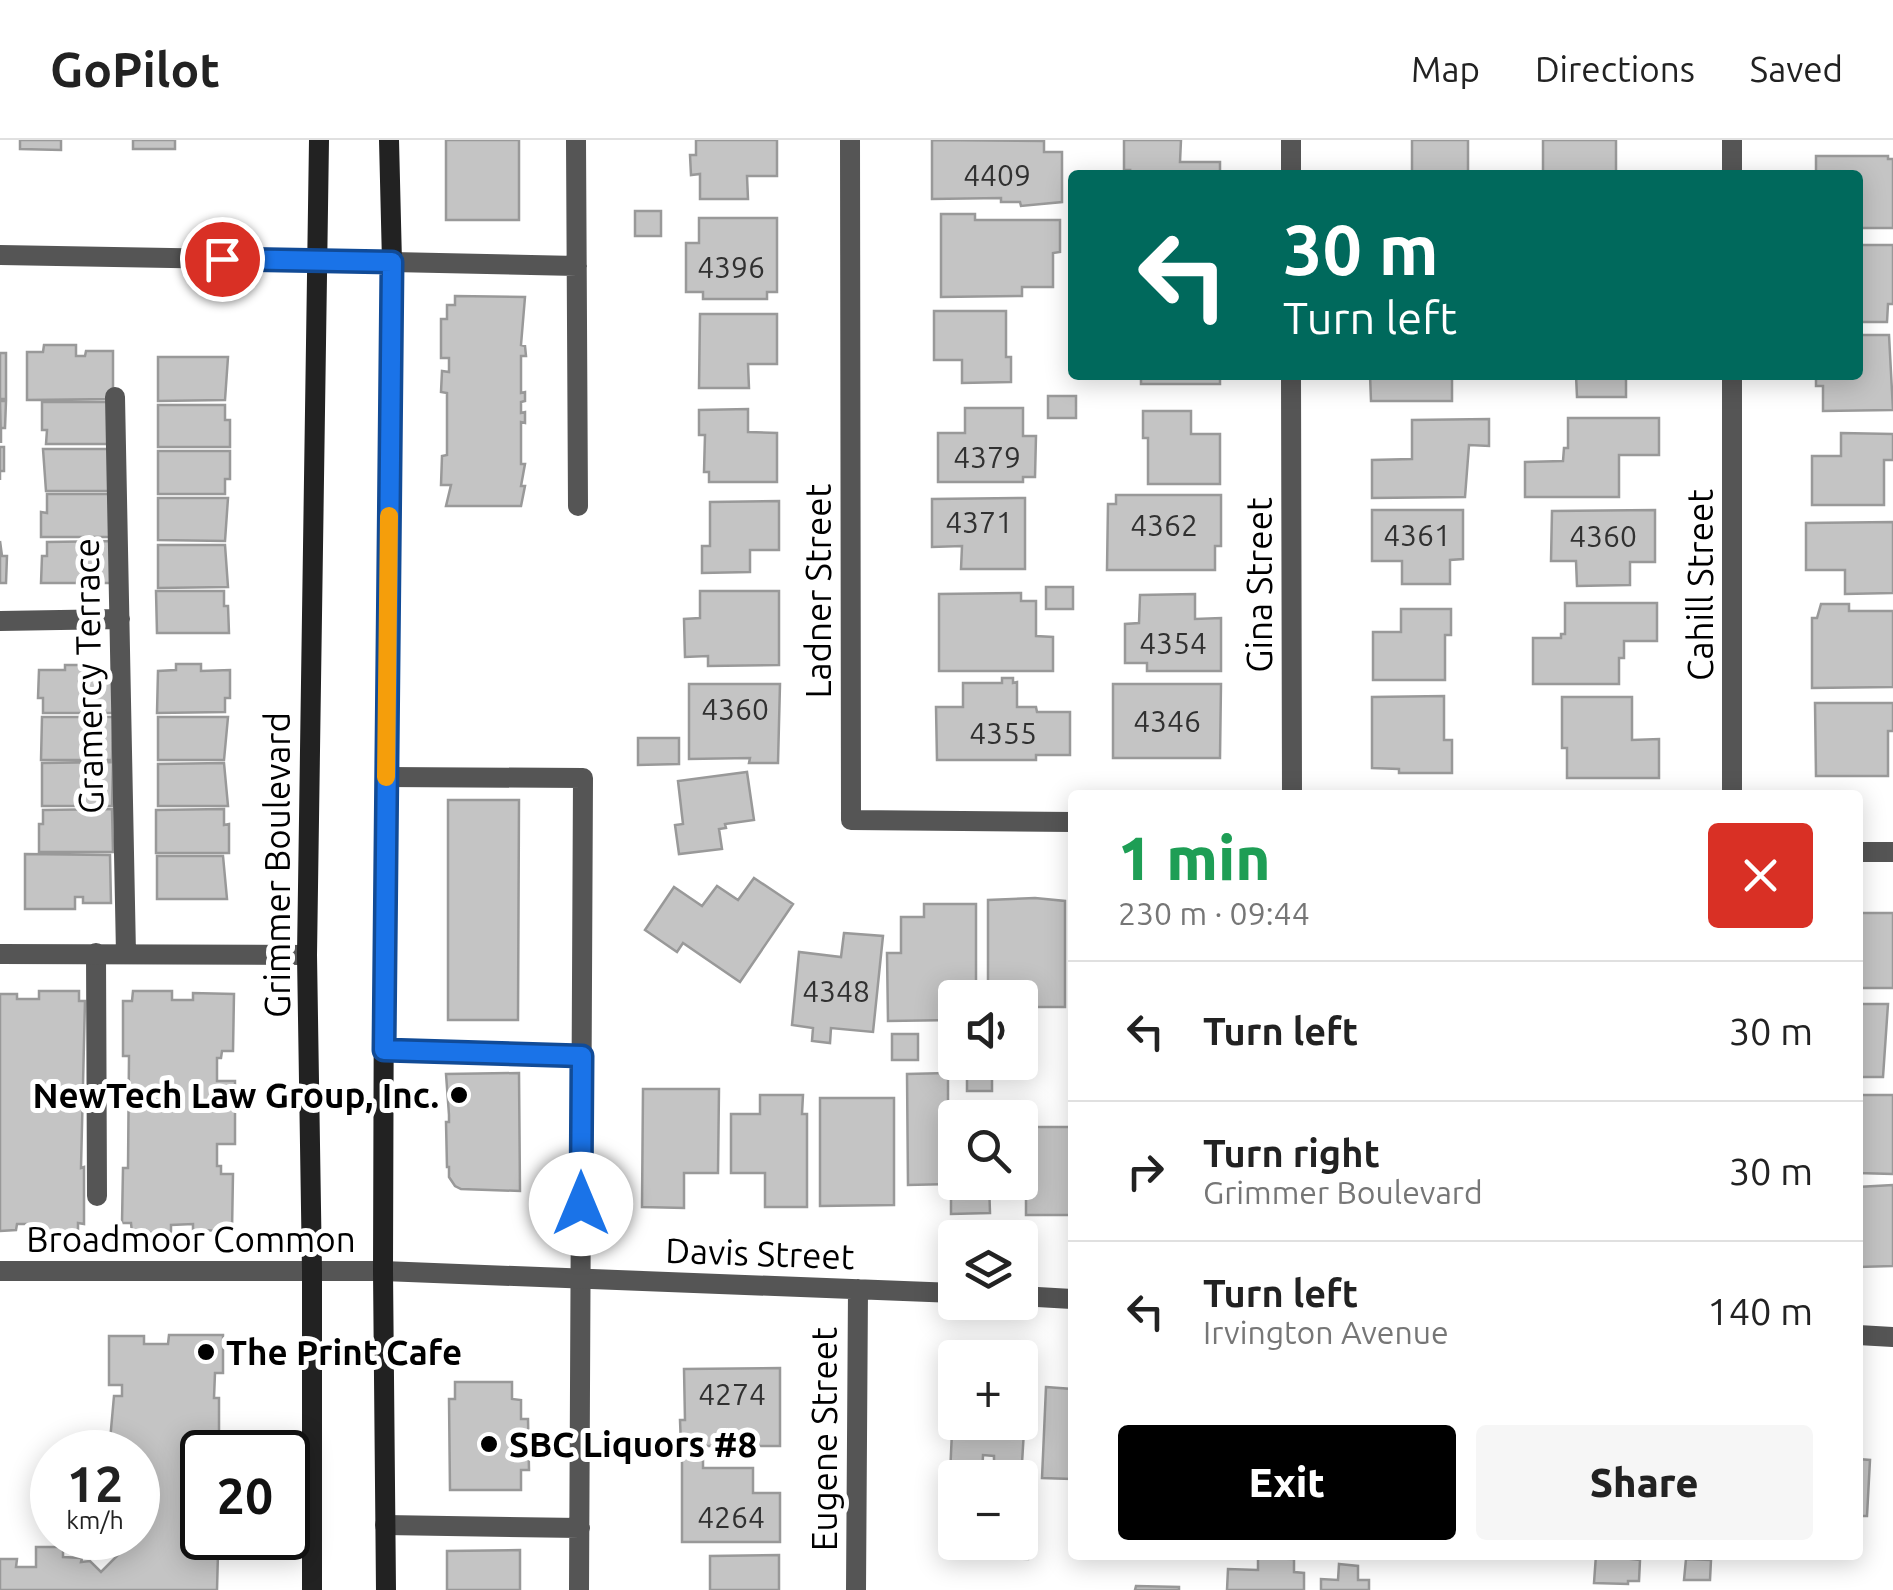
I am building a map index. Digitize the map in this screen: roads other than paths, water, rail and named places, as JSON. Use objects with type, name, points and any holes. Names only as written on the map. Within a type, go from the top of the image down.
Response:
[{"type":"main road","name":"Grimmer Boulevard","points":[[312,1590],[307,955],[319,140]]},
{"type":"main road","points":[[386,1590],[383,1271],[392,262],[389,140]]},
{"type":"street","points":[[576,140],[578,506]]},
{"type":"street","name":"Ladner Street","points":[[850,140],[851,820],[1068,822]]},
{"type":"street","points":[[1291,140],[1291,170]]},
{"type":"street","points":[[1732,140],[1732,170]]},
{"type":"street","points":[[0,255],[577,266]]},
{"type":"street","name":"Gina Street","points":[[1291,380],[1292,790]]},
{"type":"street","name":"Cahill Street","points":[[1732,380],[1732,790]]},
{"type":"street","name":"Gramercy Terrace","points":[[115,397],[126,954]]},
{"type":"street","points":[[0,621],[120,620]]},
{"type":"street","points":[[386,777],[583,778],[579,1590]]},
{"type":"street","points":[[1863,852],[1893,852]]},
{"type":"street","points":[[0,954],[307,955]]},
{"type":"street","points":[[96,954],[97,1196]]},
{"type":"street","points":[[384,1050],[582,1056]]},
{"type":"street","name":"Broadmoor Common","points":[[0,1271],[383,1271]]},
{"type":"street","name":"Davis Street","points":[[383,1271],[938,1292]]},
{"type":"street","name":"Eugene Street","points":[[856,1590],[858,1289]]},
{"type":"street","points":[[1038,1297],[1068,1298]]},
{"type":"street","points":[[1863,1335],[1893,1337]]},
{"type":"street","points":[[386,1524],[580,1528]]},
{"type":"place","name":"NewTech Law Group, Inc.","points":[[459,1095]]},
{"type":"place","name":"The Print Cafe","points":[[206,1352]]},
{"type":"place","name":"SBC Liquors #8","points":[[489,1444]]}]
